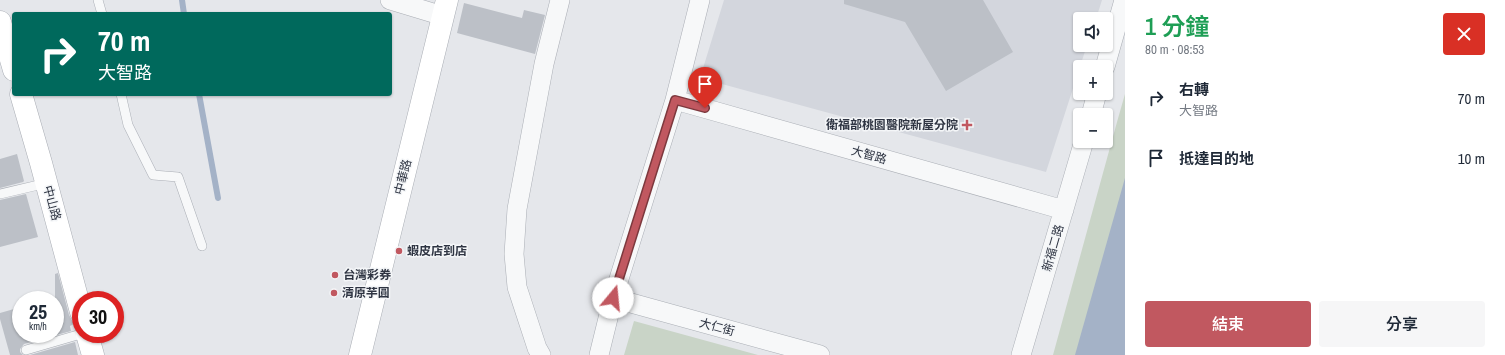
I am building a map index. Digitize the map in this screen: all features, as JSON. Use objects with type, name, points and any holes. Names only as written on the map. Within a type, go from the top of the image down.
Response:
[{"type":"main road","name":"中華路","points":[[360,355],[445,8]]},
{"type":"main road","points":[[0,22],[12,63]]},
{"type":"main road","name":"中山路","points":[[22,96],[47,183],[75,291]]},
{"type":"main road","points":[[90,343],[93,355]]},
{"type":"street","points":[[390,0],[445,8]]},
{"type":"street","points":[[541,355],[536,348],[517,287],[514,254],[518,209],[544,64],[560,0]]},
{"type":"street","points":[[599,355],[613,298],[675,100],[700,0]]},
{"type":"street","points":[[1106,60],[1124,0]]},
{"type":"street","name":"大智路","points":[[675,100],[1064,210]]},
{"type":"street","name":"新福二路","points":[[1021,355],[1082,148]]},
{"type":"street","name":"大仁街","points":[[613,298],[820,355]]},
{"type":"lane","points":[[98,0],[101,12]]},
{"type":"lane","points":[[121,96],[128,125],[153,175],[178,177],[202,246]]},
{"type":"lane","points":[[0,194],[47,183]]},
{"type":"lane","points":[[26,350],[72,337]]},
{"type":"shaded area","name":"衛福部桃園醫院新屋分院","points":[[724,0],[1102,0],[1098,12],[1073,12],[1073,52],[1085,52],[1082,60],[1073,60],[1073,88],[1046,172],[700,78]]},
{"type":"shaded area","points":[[1125,94],[1125,355],[1053,355],[1110,148],[1113,148],[1113,137]]},
{"type":"shaded area","points":[[634,321],[758,355],[624,355]]},
{"type":"water","points":[[1125,178],[1125,355],[1075,355]]},
{"type":"building","points":[[844,0],[983,0],[1013,52],[946,91],[905,22],[844,4]]},
{"type":"building","points":[[464,3],[522,18],[524,10],[545,15],[535,54],[457,33]]},
{"type":"building","points":[[17,154],[24,181],[0,188],[0,159]]},
{"type":"building","points":[[26,194],[38,237],[0,247],[0,200]]},
{"type":"building","points":[[58,273],[63,291],[55,291],[55,274]]},
{"type":"building","points":[[64,296],[72,320],[72,325],[70,326],[71,331],[64,333]]},
{"type":"building","points":[[12,310],[12,343],[28,343],[24,344],[20,349],[20,352],[23,355],[10,355],[0,319],[0,313]]},
{"type":"building","points":[[72,343],[75,343],[78,355],[30,355]]},
{"type":"waterway","points":[[182,0],[184,12]]},
{"type":"waterway","points":[[199,96],[218,198]]},
{"type":"place","name":"衛福部桃園醫院新屋分院","points":[[967,125]]},
{"type":"place","name":"蝦皮店到店","points":[[399,251]]},
{"type":"place","name":"台灣彩券","points":[[335,275]]},
{"type":"place","name":"清原芋圓","points":[[334,293]]},
{"type":"route","points":[[613,298],[675,100],[705,108]]}]
